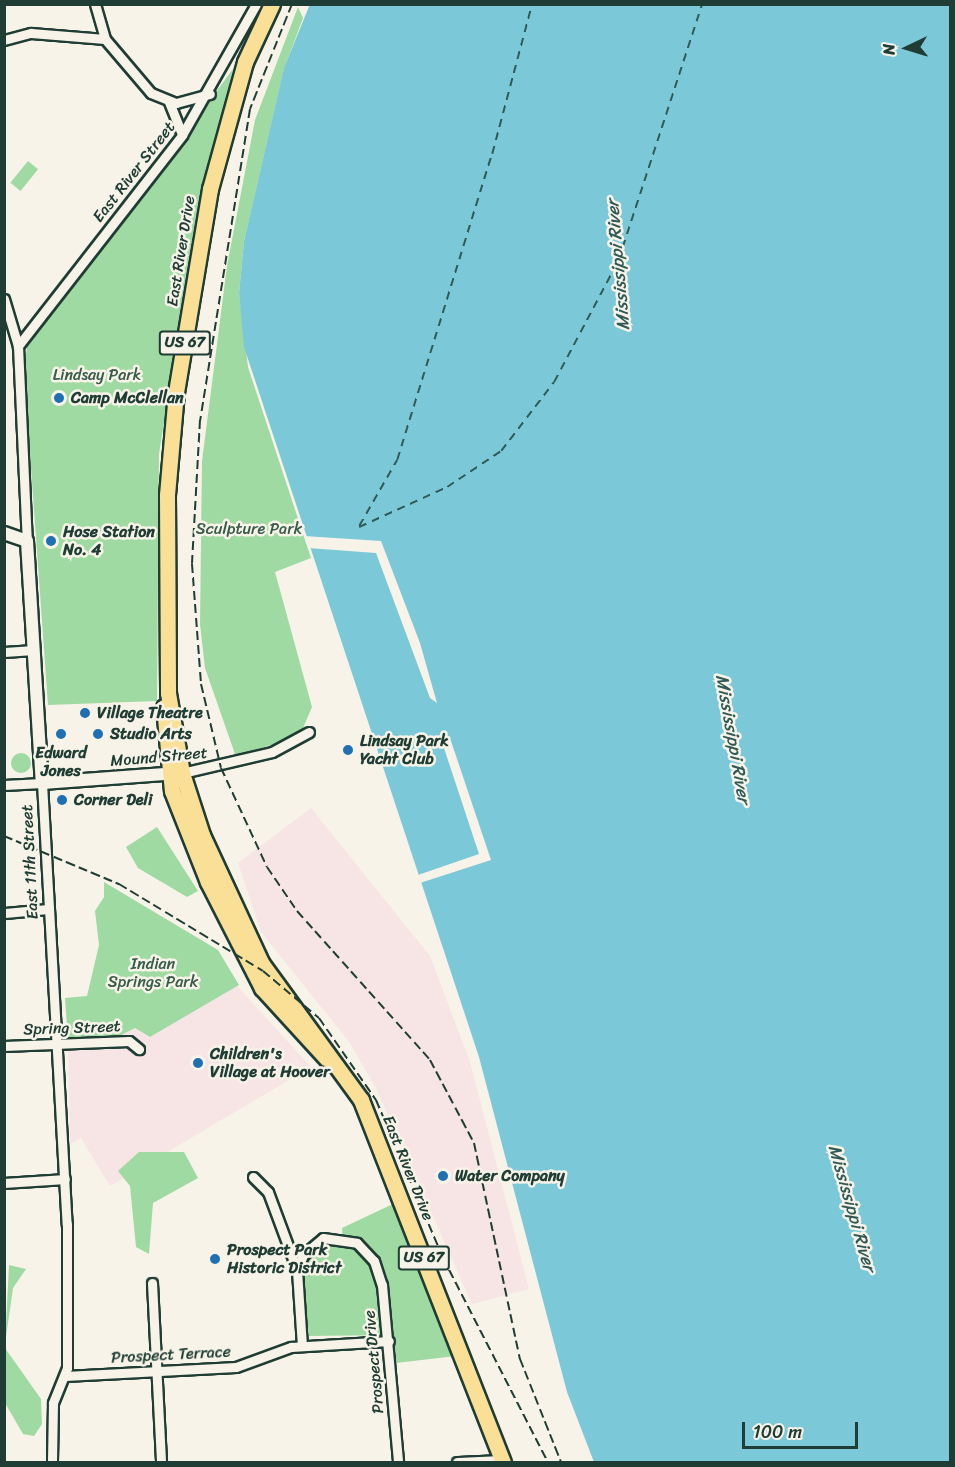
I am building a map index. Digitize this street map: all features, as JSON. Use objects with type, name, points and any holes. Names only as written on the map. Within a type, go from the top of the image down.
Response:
[{"type":"main road","name":"East River Drive","points":[[272,4],[245,62],[210,189],[176,392],[167,495],[168,693],[175,773],[262,964],[361,1100],[503,1461]]},
{"type":"street","points":[[95,4],[105,39],[151,93],[170,102],[210,94]]},
{"type":"street","name":"East River Street","points":[[18,346],[182,135],[210,94],[256,4]]},
{"type":"street","points":[[4,40],[31,33],[105,39]]},
{"type":"street","points":[[170,102],[182,135]]},
{"type":"street","name":"East 11th Street","points":[[4,299],[18,346],[27,541],[65,1179],[64,1376]]},
{"type":"street","points":[[4,532],[27,541]]},
{"type":"street","points":[[4,652],[34,650]]},
{"type":"street","name":"Mound Street","points":[[4,785],[175,773],[272,752],[309,732]]},
{"type":"street","points":[[4,913],[49,909]]},
{"type":"street","name":"Spring Street","points":[[4,1046],[129,1041],[139,1048]]},
{"type":"street","points":[[253,1177],[265,1188],[289,1240],[297,1270],[302,1346]]},
{"type":"street","points":[[4,1183],[65,1179]]},
{"type":"street","name":"Prospect Drive","points":[[310,1245],[323,1238],[347,1238],[374,1261],[389,1341],[398,1462]]},
{"type":"street","points":[[289,1240],[310,1245],[297,1270]]},
{"type":"street","points":[[152,1283],[161,1462]]},
{"type":"street","name":"Prospect Terrace","points":[[64,1376],[236,1367],[302,1346],[389,1341]]},
{"type":"street","points":[[52,1462],[53,1400],[64,1376]]},
{"type":"street","points":[[457,1462],[503,1461]]},
{"type":"shaded area","points":[[311,808],[430,956],[470,1062],[529,1289],[472,1304],[376,1088],[350,1043],[261,932],[238,863]]},
{"type":"shaded area","points":[[237,986],[311,1067],[110,1186],[81,1138],[70,1144],[68,1041],[135,1028],[150,1037]]},
{"type":"green space","name":"Sculpture Park","points":[[298,7],[303,18],[284,69],[244,241],[239,293],[248,367],[311,558],[275,572],[312,707],[300,735],[236,757],[205,668],[200,624],[202,461],[227,266],[255,120]]},
{"type":"green space","name":"Lindsay Park","points":[[233,69],[197,213],[159,454],[157,701],[48,705],[24,370],[27,347]]},
{"type":"green space","points":[[28,161],[38,169],[20,191],[10,183]]},
{"type":"green space","points":[[21,753],[28,756],[31,763],[28,770],[21,773],[14,770],[11,763],[14,756]]},
{"type":"green space","points":[[157,827],[198,891],[187,897],[138,868],[126,847]]},
{"type":"green space","name":"Indian Springs Park","points":[[104,882],[218,950],[239,985],[150,1037],[135,1028],[117,1037],[68,1041],[65,998],[87,996],[99,945],[95,911],[104,897]]},
{"type":"green space","points":[[139,1152],[184,1152],[198,1178],[153,1203],[149,1254],[136,1247],[130,1186],[118,1171]]},
{"type":"green space","points":[[395,1203],[456,1356],[396,1363],[394,1335],[309,1336],[303,1274],[307,1255],[321,1242],[343,1241],[342,1228]]},
{"type":"green space","points":[[9,1265],[26,1269],[13,1288],[5,1344]]},
{"type":"green space","points":[[5,1348],[41,1399],[42,1424],[34,1436],[23,1434],[5,1403]]},
{"type":"water","name":"Mississippi River","points":[[310,4],[950,5],[950,1462],[594,1462],[567,1392],[479,1057],[244,347],[239,293],[244,241],[284,68]]},
{"type":"pier","points":[[304,536],[381,541],[420,643],[437,703],[430,698],[376,553],[308,548]]},
{"type":"pier","points":[[440,736],[451,741],[491,860],[420,883],[418,875],[479,854]]},
{"type":"ferry route","points":[[359,526],[397,460],[492,154],[532,4]]},
{"type":"ferry route","points":[[359,527],[447,487],[501,451],[554,382],[618,261],[702,4]]},
{"type":"railway","points":[[292,4],[250,109],[200,420],[192,564],[201,684],[221,768],[267,867],[297,911],[430,1060],[474,1143],[520,1359],[561,1462]]},
{"type":"railway","points":[[4,836],[119,884],[263,971],[319,1018],[376,1100],[443,1258],[548,1462]]},
{"type":"place","name":"Camp McClellan","points":[[59,398]]},
{"type":"place","name":"Hose Station No. 4","points":[[51,541]]},
{"type":"place","name":"Village Theatre","points":[[85,713]]},
{"type":"place","name":"Edward Jones","points":[[61,734]]},
{"type":"place","name":"Studio Arts","points":[[98,734]]},
{"type":"place","name":"Lindsay Park Yacht Club","points":[[348,750]]},
{"type":"place","name":"Corner Deli","points":[[62,800]]},
{"type":"place","name":"Children's Village at Hoover","points":[[198,1063]]},
{"type":"place","name":"Water Company","points":[[443,1176]]},
{"type":"place","name":"Prospect Park Historic District","points":[[215,1259]]}]
